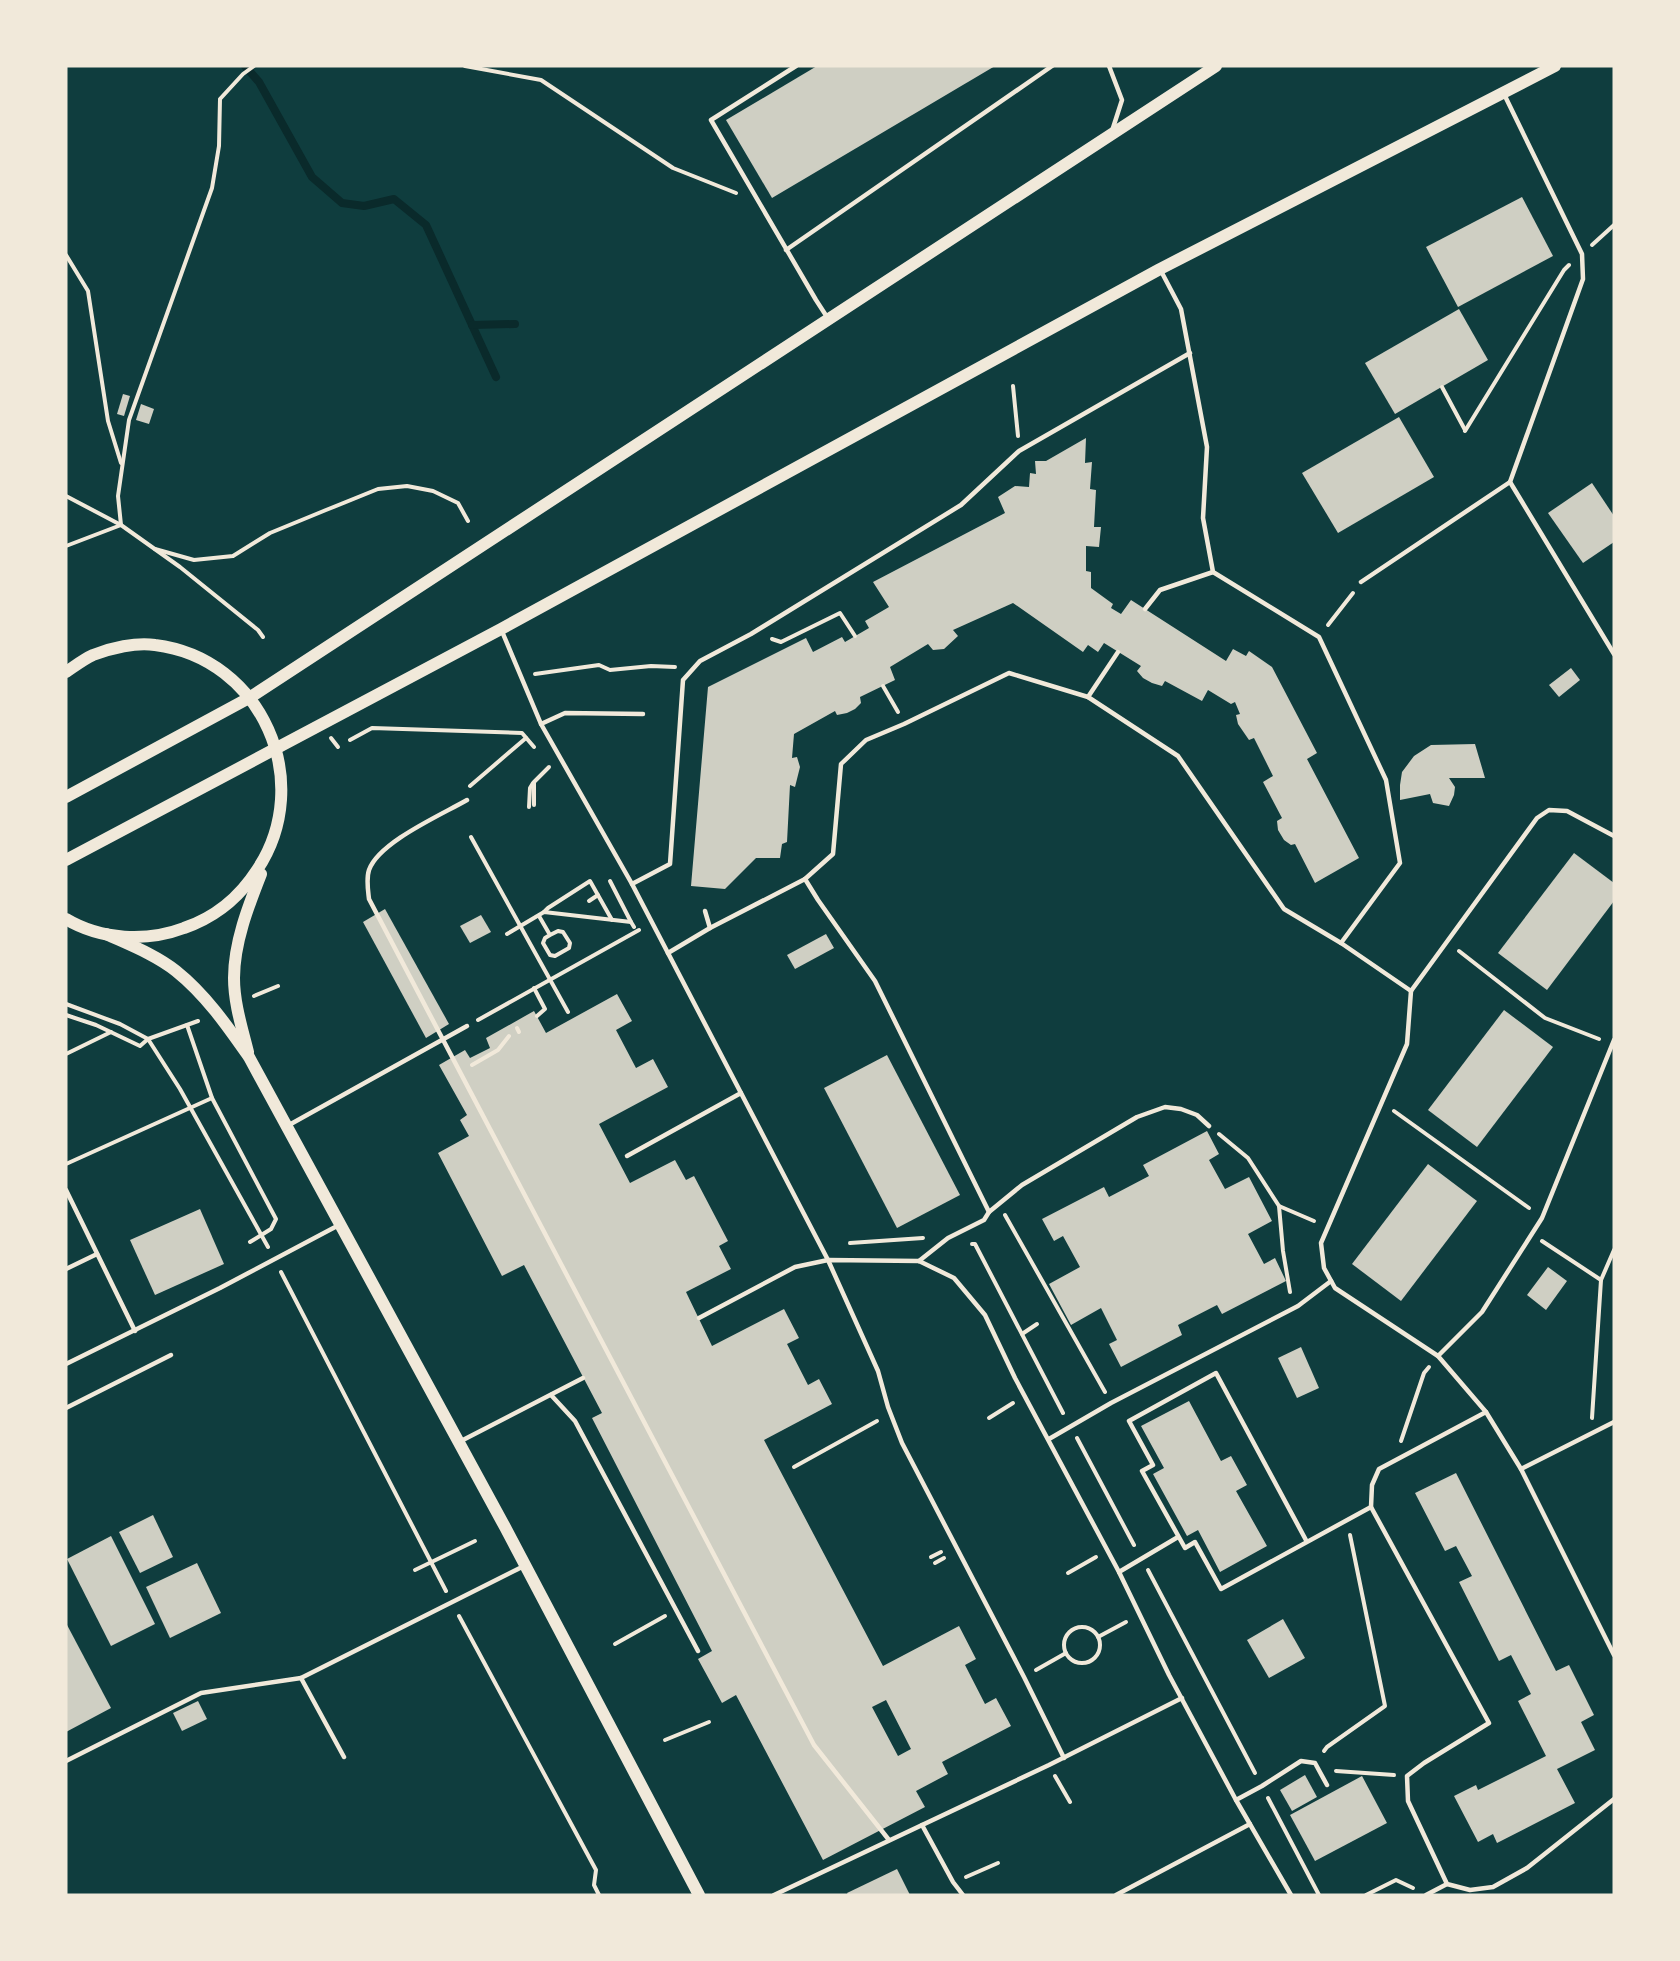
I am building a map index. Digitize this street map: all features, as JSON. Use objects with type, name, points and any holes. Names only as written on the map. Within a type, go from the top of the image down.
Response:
[{"type":"main road","points":[[66,797],[249,698],[1216,66]]},
{"type":"main road","points":[[66,860],[501,629],[1160,269],[1555,66]]},
{"type":"main road","points":[[66,672],[92,656],[122,646],[155,645],[191,654],[223,672],[249,698],[266,722],[277,749],[282,784],[280,819],[250,903],[235,956],[234,980],[237,1004],[249,1057]]},
{"type":"main road","points":[[106,934],[140,938],[171,933],[201,922],[227,905],[249,883],[269,853]]},
{"type":"main road","points":[[66,919],[146,952],[176,971],[217,1013],[249,1057],[525,1566],[699,1895]]},
{"type":"lane","points":[[795,66],[711,120],[829,319]]},
{"type":"lane","points":[[786,250],[1052,66]]},
{"type":"lane","points":[[1109,66],[1122,100],[1112,134]]},
{"type":"lane","points":[[1361,582],[1510,482],[1583,279],[1582,254],[1504,94]]},
{"type":"lane","points":[[1160,269],[1181,309],[1207,447],[1203,518],[1213,572],[1319,637],[1386,780],[1400,863],[1341,943]]},
{"type":"lane","points":[[632,884],[670,864],[683,680],[700,661],[761,627],[961,505],[1020,451],[1190,353]]},
{"type":"lane","points":[[1510,482],[1614,654]]},
{"type":"lane","points":[[1145,609],[1160,590],[1213,572]]},
{"type":"lane","points":[[501,629],[542,724],[632,884],[828,1260],[878,1371],[888,1407],[902,1443],[1064,1758]]},
{"type":"lane","points":[[1088,697],[1118,652]]},
{"type":"lane","points":[[668,953],[710,928],[805,879],[833,854],[841,765],[866,740],[1009,673],[1088,697],[1178,756],[1284,909],[1341,943],[1411,991]]},
{"type":"lane","points":[[542,724],[565,713],[643,714]]},
{"type":"lane","points":[[467,800],[389,844],[378,855],[369,870],[367,884],[369,899],[814,1745],[889,1840]]},
{"type":"lane","points":[[1614,836],[1567,811],[1550,810],[1537,818],[1446,942],[1411,991],[1407,1044],[1321,1243],[1324,1268],[1335,1288],[1438,1356],[1486,1412],[1521,1469],[1614,1655]]},
{"type":"lane","points":[[805,879],[874,981],[989,1212]]},
{"type":"lane","points":[[705,911],[710,928]]},
{"type":"lane","points":[[286,1127],[467,1026]]},
{"type":"lane","points":[[1438,1356],[1482,1311],[1542,1218],[1614,1043]]},
{"type":"lane","points":[[627,1156],[741,1093]]},
{"type":"lane","points":[[919,1261],[948,1238],[984,1220],[989,1212],[1023,1185],[1137,1117],[1165,1107],[1181,1108],[1197,1115],[1209,1126]]},
{"type":"lane","points":[[66,1190],[135,1331]]},
{"type":"lane","points":[[66,1364],[220,1288],[340,1224]]},
{"type":"lane","points":[[66,1269],[97,1254]]},
{"type":"lane","points":[[699,1318],[795,1267],[828,1260],[919,1261],[954,1278],[986,1316],[1014,1377],[1049,1438],[1182,1698],[1236,1800],[1291,1895]]},
{"type":"lane","points":[[1049,1438],[1293,1308],[1331,1281]]},
{"type":"lane","points":[[66,1408],[171,1355]]},
{"type":"lane","points":[[1307,1542],[1216,1373],[1129,1421],[1153,1465],[1142,1471],[1178,1537],[1185,1548],[1196,1542],[1221,1589],[1307,1542],[1347,1520],[1371,1507]]},
{"type":"lane","points":[[458,1442],[583,1378]]},
{"type":"lane","points":[[550,1395],[576,1421],[698,1651]]},
{"type":"lane","points":[[1447,1884],[1408,1801],[1407,1776],[1489,1723],[1371,1507],[1372,1485],[1379,1469],[1486,1412]]},
{"type":"lane","points":[[1521,1469],[1614,1422]]},
{"type":"lane","points":[[1119,1572],[1178,1537]]},
{"type":"lane","points":[[66,1761],[201,1693],[301,1678],[525,1566]]},
{"type":"lane","points":[[301,1678],[344,1757]]},
{"type":"lane","points":[[774,1895],[1064,1758],[1182,1698]]},
{"type":"lane","points":[[1236,1800],[1302,1761],[1315,1763],[1327,1785]]},
{"type":"lane","points":[[1426,1895],[1447,1884],[1470,1890],[1492,1887],[1527,1868],[1614,1799]]},
{"type":"lane","points":[[1116,1895],[1250,1824]]},
{"type":"lane","points":[[922,1825],[953,1882],[963,1895]]},
{"type":"lane","points":[[789,1888],[793,1895]]},
{"type":"path","points":[[121,525],[118,496],[129,420],[212,188],[219,146],[220,99],[243,74],[254,66]]},
{"type":"path","points":[[465,66],[541,80],[673,168],[759,202]]},
{"type":"path","points":[[1442,387],[1465,431],[1564,270],[1614,225]]},
{"type":"path","points":[[66,255],[88,291],[108,421],[122,467]]},
{"type":"path","points":[[1013,386],[1020,451]]},
{"type":"path","points":[[155,549],[195,560],[233,556],[270,533],[378,489],[407,486],[433,491],[458,503],[468,521]]},
{"type":"path","points":[[66,496],[121,525],[155,549],[258,630],[263,637]]},
{"type":"path","points":[[66,546],[121,525]]},
{"type":"path","points":[[1319,637],[1361,582]]},
{"type":"path","points":[[781,642],[840,613],[855,636]]},
{"type":"path","points":[[521,676],[599,665],[610,670],[651,666]]},
{"type":"path","points":[[883,686],[904,724]]},
{"type":"path","points":[[350,740],[372,728],[522,733],[532,744]]},
{"type":"path","points":[[330,738],[338,747]]},
{"type":"path","points":[[532,806],[534,782],[549,766]]},
{"type":"path","points":[[471,837],[568,1012]]},
{"type":"path","points":[[507,934],[590,881],[612,920]]},
{"type":"path","points":[[589,901],[598,895]]},
{"type":"path","points":[[544,912],[631,922],[642,941]]},
{"type":"path","points":[[539,915],[550,935]]},
{"type":"path","points":[[467,1026],[652,922]]},
{"type":"path","points":[[558,931],[563,932],[570,943],[569,948],[555,956],[550,955],[543,943],[550,935],[558,931]]},
{"type":"path","points":[[1446,942],[1545,1018],[1614,1043]]},
{"type":"path","points":[[254,996],[278,986]]},
{"type":"path","points":[[534,988],[545,1009],[537,1016]]},
{"type":"path","points":[[66,1005],[120,1024],[148,1039],[191,1107],[262,1236],[430,1562],[596,1870],[594,1886],[599,1895]]},
{"type":"path","points":[[66,1015],[140,1046],[148,1039],[198,1021]]},
{"type":"path","points":[[187,1025],[212,1098],[276,1219],[271,1229],[250,1242]]},
{"type":"path","points":[[66,1054],[111,1032]]},
{"type":"path","points":[[460,1071],[498,1050],[509,1036]]},
{"type":"path","points":[[66,1164],[212,1098]]},
{"type":"path","points":[[1382,1102],[1542,1218]]},
{"type":"path","points":[[1209,1126],[1248,1158],[1279,1206],[1283,1251],[1293,1308]]},
{"type":"path","points":[[999,1204],[1111,1403]]},
{"type":"path","points":[[1279,1206],[1303,1215]]},
{"type":"path","points":[[1532,1234],[1601,1280]]},
{"type":"path","points":[[1591,1434],[1601,1280],[1614,1250]]},
{"type":"path","points":[[1022,1334],[1037,1324]]},
{"type":"path","points":[[1394,1461],[1424,1373],[1438,1356]]},
{"type":"path","points":[[988,1418],[1001,1410]]},
{"type":"path","points":[[876,1411],[880,1427]]},
{"type":"path","points":[[794,1467],[878,1421]]},
{"type":"path","points":[[1315,1763],[1327,1747],[1385,1706],[1347,1520]]},
{"type":"path","points":[[415,1570],[475,1541]]},
{"type":"path","points":[[931,1557],[941,1552],[949,1568]]},
{"type":"path","points":[[934,1563],[944,1558]]},
{"type":"path","points":[[1098,1637],[1140,1614]]},
{"type":"path","points":[[615,1644],[650,1624]]},
{"type":"path","points":[[1088,1628],[1098,1637],[1099,1650],[1090,1661],[1077,1662],[1066,1653],[1065,1640],[1074,1629],[1088,1628]]},
{"type":"path","points":[[1024,1677],[1066,1653]]},
{"type":"path","points":[[665,1740],[709,1722]]},
{"type":"path","points":[[1049,1765],[1070,1802]]},
{"type":"path","points":[[1319,1770],[1407,1776]]},
{"type":"path","points":[[953,1882],[998,1863]]},
{"type":"path","points":[[1366,1895],[1396,1880],[1426,1895]]},
{"type":"building","points":[[817,66],[995,66],[772,198],[726,120]]},
{"type":"building","points":[[1522,197],[1553,256],[1458,307],[1426,247]]},
{"type":"building","points":[[1459,309],[1488,360],[1395,414],[1365,363]]},
{"type":"building","points":[[123,394],[130,396],[124,416],[117,414]]},
{"type":"building","points":[[141,404],[154,409],[149,424],[136,420]]},
{"type":"building","points":[[1399,417],[1434,477],[1338,533],[1302,473]]},
{"type":"building","points":[[1086,438],[1085,463],[1092,462],[1090,489],[1096,490],[1094,527],[1101,527],[1099,547],[1086,546],[1086,571],[1091,572],[1091,588],[1113,604],[1111,608],[1121,614],[1131,600],[1226,661],[1233,649],[1246,656],[1249,651],[1272,667],[1317,753],[1307,759],[1359,858],[1315,883],[1295,844],[1291,845],[1284,840],[1278,830],[1277,821],[1282,818],[1263,782],[1273,776],[1254,738],[1249,740],[1238,724],[1236,715],[1240,714],[1235,702],[1231,704],[1208,690],[1202,701],[1165,681],[1162,686],[1152,683],[1137,671],[1141,666],[1104,643],[1098,652],[1088,645],[1083,652],[1013,603],[953,630],[958,636],[944,649],[933,650],[928,644],[890,667],[895,680],[860,697],[861,703],[855,709],[837,715],[835,711],[794,734],[792,758],[797,757],[800,767],[795,787],[790,785],[787,842],[782,844],[780,858],[756,858],[725,889],[691,886],[708,687],[806,638],[813,652],[842,637],[845,642],[869,628],[865,621],[889,607],[873,582],[1005,513],[998,497],[1015,486],[1029,487],[1030,473],[1036,474],[1035,461],[1046,461]]},
{"type":"building","points":[[1592,483],[1614,516],[1614,542],[1583,563],[1548,513]]},
{"type":"building","points":[[1571,668],[1580,680],[1559,697],[1549,685]]},
{"type":"building","points":[[1475,744],[1485,778],[1449,778],[1455,787],[1449,806],[1433,803],[1430,794],[1400,800],[1402,772],[1414,756],[1431,745]]},
{"type":"building","points":[[1574,853],[1614,883],[1614,901],[1547,990],[1498,953]]},
{"type":"building","points":[[385,909],[449,1024],[426,1038],[363,922]]},
{"type":"building","points":[[481,915],[491,932],[470,943],[460,926]]},
{"type":"building","points":[[826,934],[834,948],[795,969],[787,955]]},
{"type":"building","points":[[617,994],[632,1021],[616,1030],[636,1068],[653,1059],[668,1087],[599,1124],[630,1183],[675,1160],[686,1180],[694,1176],[728,1241],[719,1246],[731,1269],[686,1292],[712,1346],[784,1309],[799,1338],[787,1344],[808,1385],[819,1379],[832,1404],[764,1440],[883,1666],[959,1626],[976,1659],[965,1665],[985,1704],[996,1698],[1011,1726],[942,1762],[948,1774],[916,1791],[925,1807],[823,1860],[736,1695],[722,1703],[698,1659],[712,1651],[592,1418],[602,1413],[524,1265],[502,1276],[438,1153],[469,1136],[460,1120],[467,1115],[439,1065],[465,1050],[470,1058],[490,1048],[486,1038],[534,1011],[546,1033]],"holes":[[[886,1700],[911,1749],[898,1756],[872,1707]]]},
{"type":"building","points":[[1504,1010],[1553,1047],[1477,1147],[1428,1110]]},
{"type":"building","points":[[887,1055],[960,1195],[897,1228],[824,1088]]},
{"type":"building","points":[[1207,1131],[1219,1154],[1209,1160],[1225,1189],[1249,1177],[1272,1221],[1248,1234],[1264,1264],[1275,1258],[1286,1281],[1222,1314],[1217,1305],[1178,1325],[1182,1335],[1121,1367],[1109,1344],[1117,1340],[1101,1308],[1071,1325],[1049,1284],[1080,1267],[1063,1236],[1054,1241],[1042,1219],[1104,1187],[1109,1197],[1149,1176],[1143,1165]]},
{"type":"building","points":[[1428,1164],[1477,1201],[1401,1301],[1352,1264]]},
{"type":"building","points":[[200,1209],[224,1264],[155,1295],[130,1240]]},
{"type":"building","points":[[1548,1267],[1567,1281],[1546,1310],[1527,1295]]},
{"type":"building","points":[[1301,1347],[1319,1388],[1297,1398],[1278,1358]]},
{"type":"building","points":[[1189,1401],[1221,1461],[1231,1456],[1247,1485],[1236,1491],[1267,1546],[1220,1572],[1198,1530],[1187,1536],[1153,1474],[1164,1468],[1141,1426]]},
{"type":"building","points":[[1456,1473],[1556,1671],[1569,1665],[1594,1715],[1581,1722],[1595,1750],[1557,1769],[1575,1803],[1497,1843],[1493,1834],[1478,1842],[1454,1796],[1476,1785],[1478,1790],[1546,1756],[1518,1701],[1531,1694],[1511,1655],[1499,1661],[1459,1582],[1472,1576],[1456,1546],[1445,1551],[1415,1493]]},
{"type":"building","points":[[153,1515],[173,1557],[140,1573],[119,1532]]},
{"type":"building","points":[[111,1536],[155,1624],[111,1646],[67,1559]]},
{"type":"building","points":[[197,1563],[221,1613],[170,1638],[146,1587]]},
{"type":"building","points":[[1283,1619],[1305,1658],[1269,1678],[1247,1640]]},
{"type":"building","points":[[66,1623],[111,1708],[66,1732]]},
{"type":"building","points":[[198,1701],[207,1719],[182,1731],[173,1713]]},
{"type":"building","points":[[1305,1775],[1317,1797],[1292,1811],[1280,1790]]},
{"type":"building","points":[[1362,1776],[1387,1823],[1315,1861],[1290,1815]]},
{"type":"building","points":[[897,1869],[910,1895],[848,1895],[847,1893]]},
{"type":"waterway","points":[[245,66],[259,82],[312,177],[342,203],[364,206],[394,199],[426,225],[496,377]]},
{"type":"waterway","points":[[472,325],[515,324]]}]
